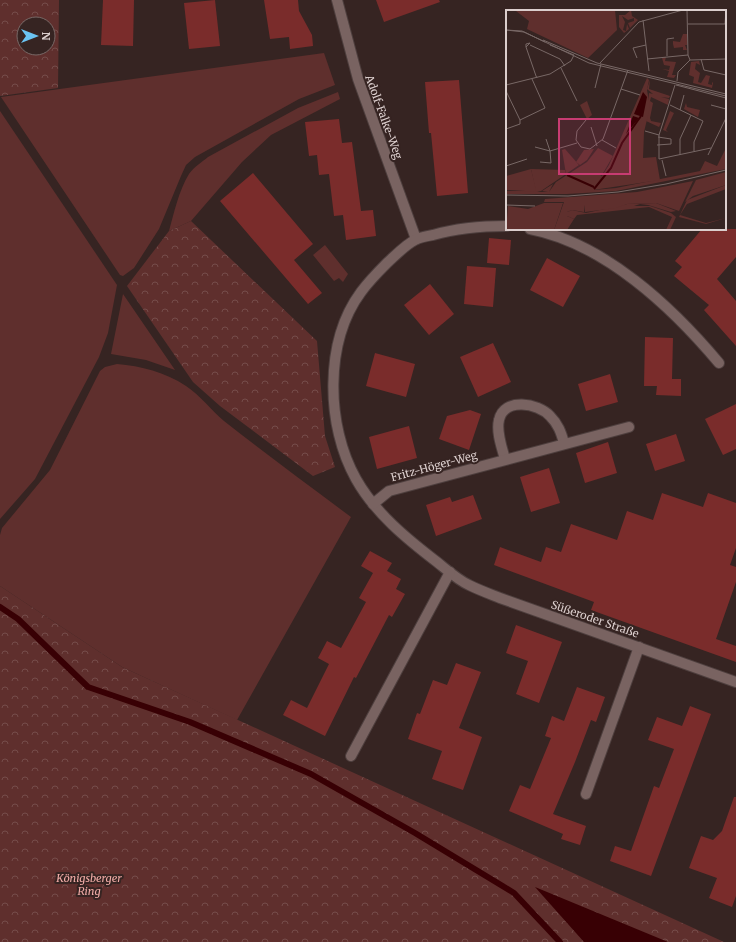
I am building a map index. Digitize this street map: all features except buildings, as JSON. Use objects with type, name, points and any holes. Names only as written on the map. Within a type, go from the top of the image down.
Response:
[{"type":"street","name":"Adolf-Falke-Weg","points":[[337,0],[358,79],[416,239]]},
{"type":"street","points":[[416,239],[450,230],[482,226],[506,226]]},
{"type":"street","points":[[536,230],[547,232],[577,244],[639,284],[693,332],[719,363]]},
{"type":"street","name":"Süßeroder Straße","points":[[416,239],[376,273],[360,293],[346,320],[337,351],[332,384],[336,420],[344,453],[356,479],[373,504],[399,531],[468,585],[500,598],[736,682]]},
{"type":"street","points":[[505,460],[499,420],[502,413],[511,406],[524,404],[538,408],[549,415],[560,430],[564,443]]},
{"type":"street","name":"Fritz-Höger-Weg","points":[[373,504],[389,491],[564,443],[629,427]]},
{"type":"street","points":[[351,756],[450,572]]},
{"type":"street","points":[[586,794],[639,647]]},
{"type":"green space","points":[[0,0],[59,0],[58,88],[0,96]]},
{"type":"green space","points":[[324,53],[335,85],[299,99],[195,157],[186,165],[159,229],[134,268],[123,276],[120,275],[1,97]]},
{"type":"green space","points":[[338,92],[340,99],[271,135],[242,162],[191,221],[169,231],[182,187],[193,169],[208,157],[298,108]]},
{"type":"green space","points":[[0,111],[117,285],[108,333],[99,357],[35,479],[0,519]]},
{"type":"green space","points":[[191,221],[317,341],[325,436],[335,467],[313,476],[220,406],[193,382],[127,286],[169,231]]},
{"type":"green space","points":[[325,245],[348,274],[343,282],[339,278],[334,281],[313,255]]},
{"type":"green space","points":[[123,294],[175,370],[146,360],[111,354]]},
{"type":"green space","points":[[117,364],[153,370],[186,386],[224,421],[351,517],[237,720],[122,667],[0,586],[0,535],[2,528],[50,470],[100,371],[105,367]]},
{"type":"green space","name":"Königsberger Ring","points":[[0,586],[122,667],[724,942],[0,942]]},
{"type":"shaded area","points":[[535,887],[668,942],[584,942]]},
{"type":"waterway","points":[[0,607],[18,619],[88,687],[190,722],[311,774],[415,833],[514,893],[560,942]]}]
